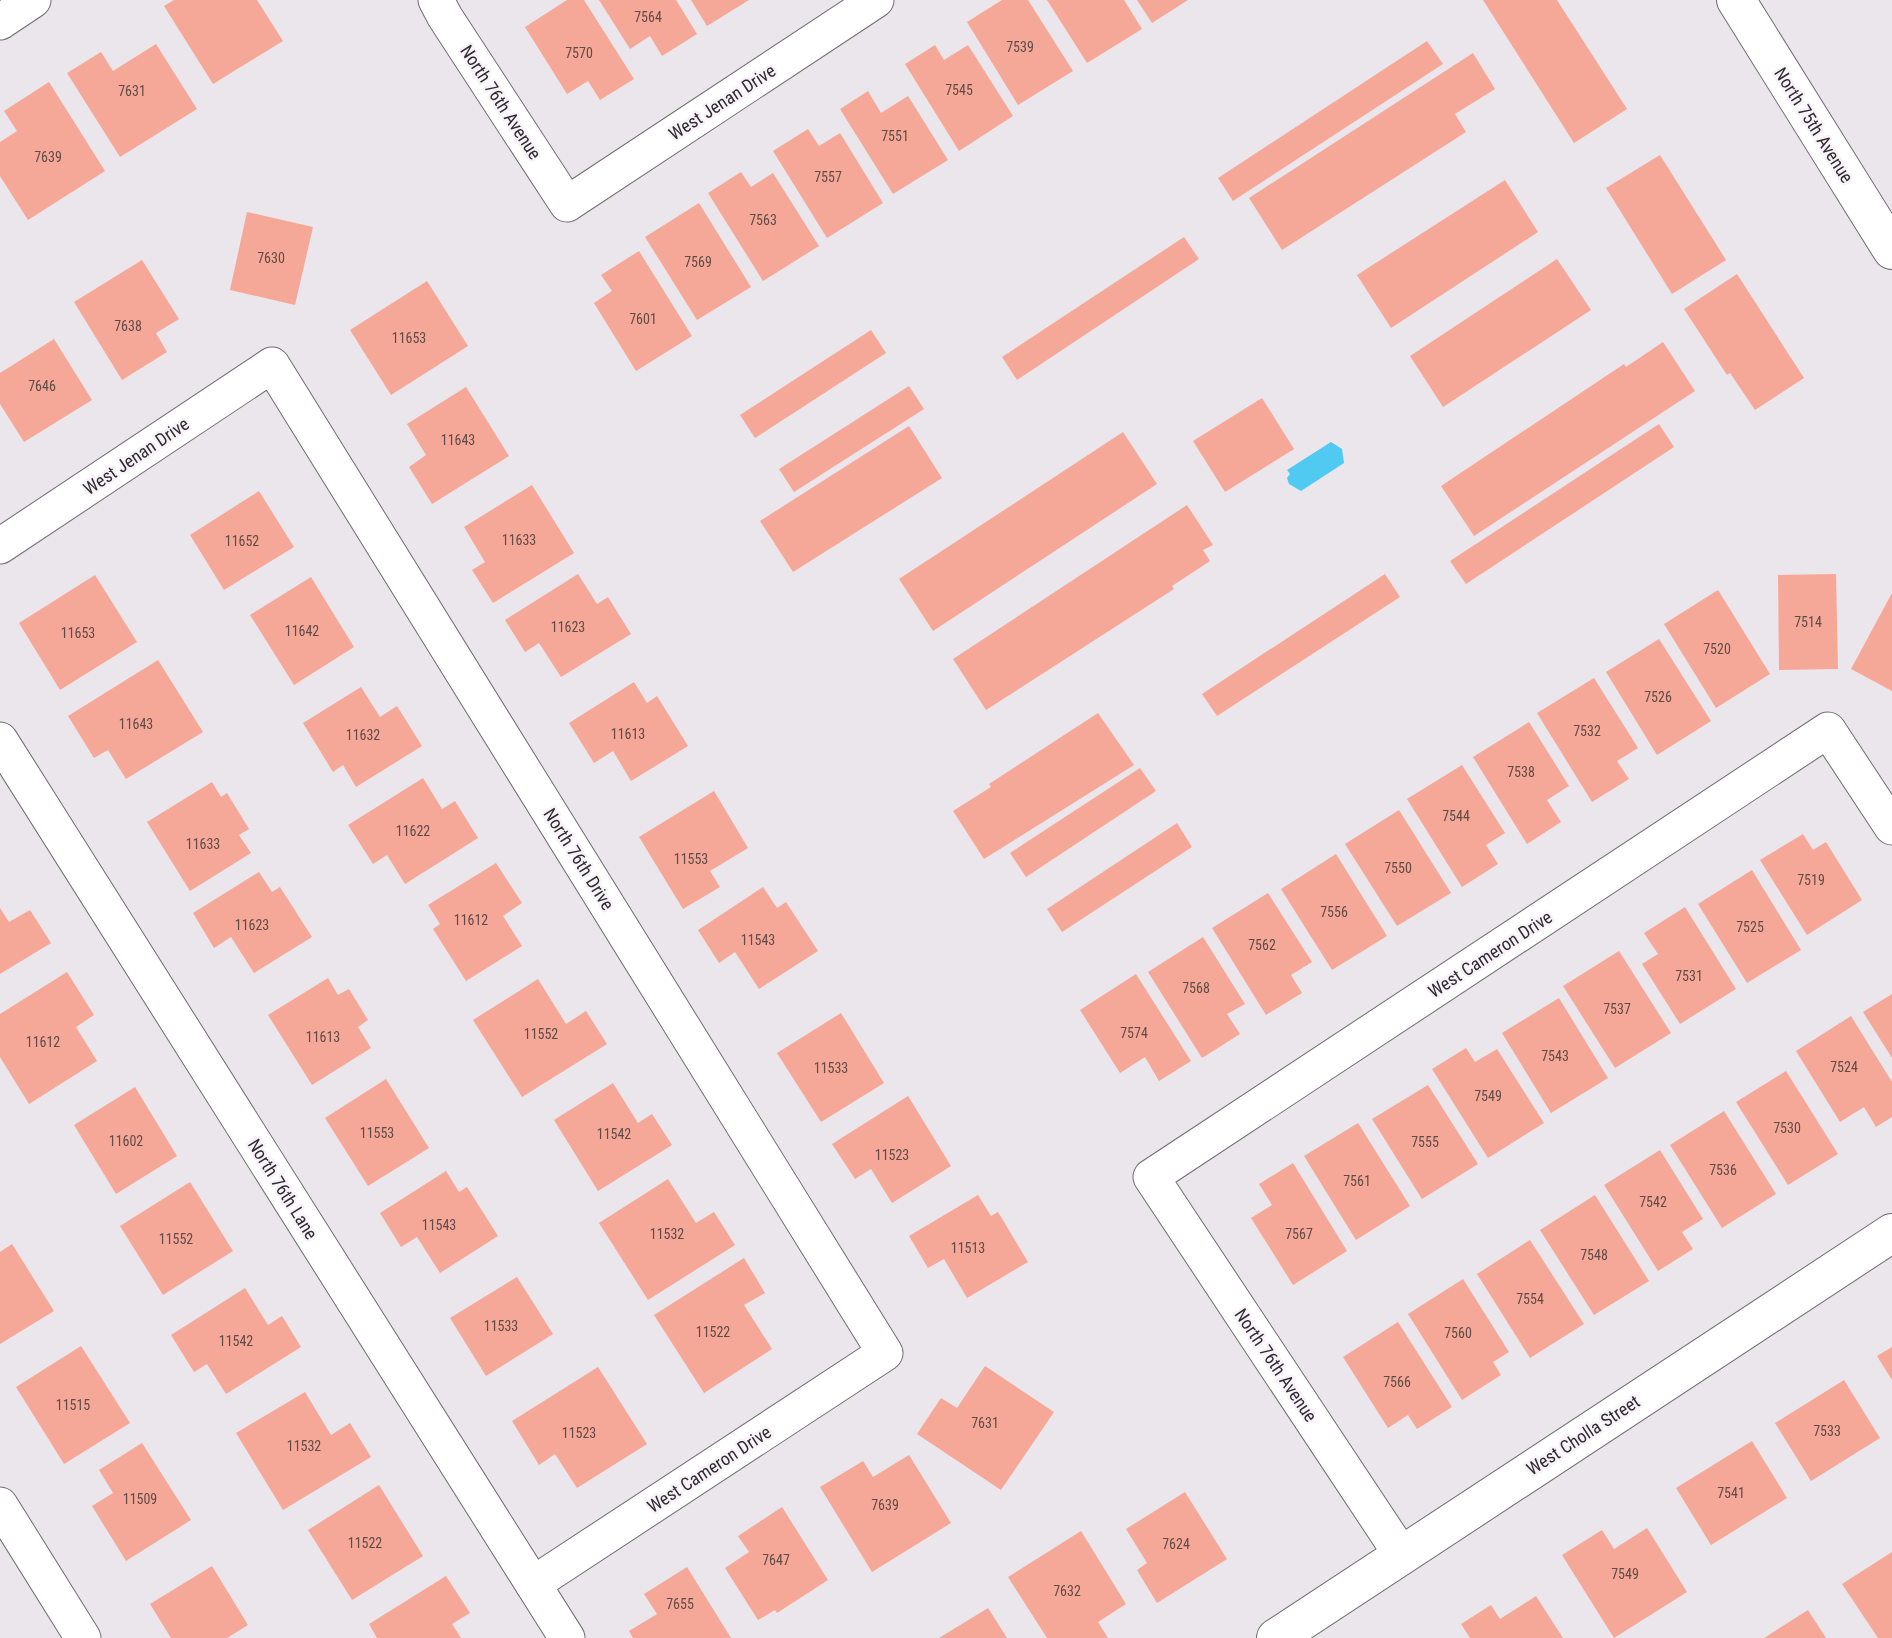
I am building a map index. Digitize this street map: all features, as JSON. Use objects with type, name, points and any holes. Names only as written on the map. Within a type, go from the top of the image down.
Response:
[{"type":"street","name":"North 76th Avenue","points":[[436,0],[568,204]]},
{"type":"street","name":"West Jenan Drive","points":[[568,204],[876,0]]},
{"type":"street","name":"North 75th Avenue","points":[[1736,0],[1892,250]]},
{"type":"street","name":"West Jenan Drive","points":[[0,546],[272,365]]},
{"type":"street","name":"North 76th Drive","points":[[272,365],[885,1353]]},
{"type":"street","name":"West Cameron Drive","points":[[1152,1177],[1828,730],[1892,827]]},
{"type":"street","name":"North 76th Lane","points":[[0,740],[567,1638]]},
{"type":"street","name":"North 76th Avenue","points":[[1152,1177],[1401,1554]]},
{"type":"street","name":"West Cholla Street","points":[[1276,1638],[1892,1233]]},
{"type":"street","name":"West Cameron Drive","points":[[533,1584],[885,1353]]},
{"type":"street","points":[[0,1506],[83,1638]]},
{"type":"water","points":[[1331,442],[1342,449],[1344,463],[1301,491],[1289,484],[1287,478],[1290,474],[1287,470]]},
{"type":"building","points":[[174,0],[257,0],[283,41],[213,84],[164,6]]},
{"type":"building","points":[[567,0],[584,0],[634,79],[600,100],[588,81],[567,94],[525,27]]},
{"type":"building","points":[[599,0],[676,0],[697,34],[662,56],[650,36],[630,49]]},
{"type":"building","points":[[691,0],[749,0],[707,26]]},
{"type":"building","points":[[1002,0],[1028,0],[1073,71],[1018,105],[967,22]]},
{"type":"building","points":[[1047,0],[1124,0],[1142,29],[1087,63]]},
{"type":"building","points":[[1137,0],[1188,0],[1152,23]]},
{"type":"building","points":[[1483,0],[1557,0],[1627,109],[1574,143]]},
{"type":"building","points":[[1427,41],[1443,64],[1233,201],[1218,178]]},
{"type":"building","points":[[156,44],[197,109],[120,157],[67,73],[101,52],[113,71]]},
{"type":"building","points":[[935,45],[944,60],[968,45],[1013,116],[959,151],[905,64]]},
{"type":"building","points":[[1473,53],[1495,89],[1455,114],[1466,132],[1282,250],[1249,198]]},
{"type":"building","points":[[49,82],[105,171],[28,220],[0,176],[0,142],[17,131],[4,111]]},
{"type":"building","points":[[868,91],[881,113],[908,96],[948,160],[893,194],[840,109]]},
{"type":"building","points":[[808,129],[819,146],[840,133],[883,203],[827,238],[773,151]]},
{"type":"building","points":[[1660,155],[1726,260],[1672,294],[1606,188]]},
{"type":"building","points":[[741,172],[751,187],[773,173],[819,246],[763,281],[708,193]]},
{"type":"building","points":[[1505,180],[1538,232],[1391,328],[1357,275]]},
{"type":"building","points":[[699,203],[751,287],[697,320],[645,237]]},
{"type":"building","points":[[247,212],[313,227],[295,305],[230,290]]},
{"type":"building","points":[[1184,237],[1199,259],[1017,380],[1002,357]]},
{"type":"building","points":[[639,251],[692,336],[636,371],[594,303],[612,291],[601,275]]},
{"type":"building","points":[[1557,259],[1591,310],[1443,407],[1410,356]]},
{"type":"building","points":[[142,260],[179,319],[156,333],[167,352],[122,380],[74,302]]},
{"type":"building","points":[[1737,274],[1804,378],[1755,410],[1730,373],[1727,375],[1684,309]]},
{"type":"building","points":[[427,281],[468,346],[391,395],[350,330]]},
{"type":"building","points":[[871,330],[886,353],[755,438],[740,415]]},
{"type":"building","points":[[54,339],[92,400],[24,442],[0,404],[0,373]]},
{"type":"building","points":[[1663,342],[1695,391],[1474,536],[1441,486],[1624,364],[1626,367]]},
{"type":"building","points":[[909,386],[924,409],[794,492],[779,469]]},
{"type":"building","points":[[466,387],[509,456],[432,504],[409,467],[426,455],[407,424]]},
{"type":"building","points":[[1262,398],[1294,449],[1225,492],[1193,441]]},
{"type":"building","points":[[1659,424],[1674,447],[1466,584],[1450,561]]},
{"type":"building","points":[[909,426],[942,478],[793,572],[760,521]]},
{"type":"building","points":[[1123,432],[1157,484],[933,631],[899,579]]},
{"type":"building","points":[[532,485],[574,553],[493,603],[472,570],[485,562],[464,527]]},
{"type":"building","points":[[259,491],[294,547],[224,590],[190,535]]},
{"type":"building","points":[[1187,505],[1213,545],[1203,550],[1210,561],[1172,586],[1174,589],[986,710],[953,659]]},
{"type":"building","points":[[578,574],[597,604],[608,597],[631,634],[561,677],[539,643],[525,652],[505,620]]},
{"type":"building","points":[[1385,574],[1400,597],[1217,716],[1202,694]]},
{"type":"building","points":[[1836,574],[1838,669],[1779,670],[1778,575]]},
{"type":"building","points":[[95,575],[137,642],[60,690],[19,623]]},
{"type":"building","points":[[311,577],[354,647],[294,685],[250,615]]},
{"type":"building","points":[[1718,590],[1770,674],[1716,708],[1664,624]]},
{"type":"building","points":[[1892,593],[1892,691],[1851,669]]},
{"type":"building","points":[[1659,639],[1711,721],[1657,755],[1606,672]]},
{"type":"building","points":[[158,660],[203,732],[126,779],[108,750],[94,758],[68,716]]},
{"type":"building","points":[[1594,678],[1638,748],[1617,761],[1629,779],[1592,802],[1537,713]]},
{"type":"building","points":[[634,682],[647,703],[657,696],[688,746],[631,781],[613,751],[594,763],[569,723]]},
{"type":"building","points":[[361,687],[380,717],[397,706],[422,746],[356,787],[343,765],[333,772],[303,723]]},
{"type":"building","points":[[1098,713],[1134,765],[984,859],[953,811],[991,787],[989,784]]},
{"type":"building","points":[[1529,722],[1569,786],[1547,800],[1561,822],[1527,844],[1473,757]]},
{"type":"building","points":[[1462,765],[1505,833],[1486,845],[1498,864],[1462,887],[1407,799]]},
{"type":"building","points":[[1140,768],[1156,791],[1026,877],[1010,853]]},
{"type":"building","points":[[423,778],[442,809],[455,801],[478,838],[405,884],[387,855],[373,864],[348,825]]},
{"type":"building","points":[[212,782],[221,797],[227,793],[249,829],[239,835],[251,853],[190,891],[147,822]]},
{"type":"building","points":[[714,791],[748,848],[710,871],[720,887],[683,909],[639,837]]},
{"type":"building","points":[[1399,810],[1451,893],[1397,926],[1345,844]]},
{"type":"building","points":[[1177,823],[1192,847],[1062,932],[1047,909]]},
{"type":"building","points":[[1803,834],[1813,850],[1826,842],[1862,900],[1807,935],[1760,860]]},
{"type":"building","points":[[1336,854],[1387,936],[1332,970],[1281,889]]},
{"type":"building","points":[[496,863],[522,903],[503,916],[522,946],[466,981],[433,929],[440,924],[428,905]]},
{"type":"building","points":[[1752,870],[1801,950],[1747,983],[1698,904]]},
{"type":"building","points":[[259,872],[272,892],[280,887],[312,937],[254,973],[231,937],[214,948],[193,913]]},
{"type":"building","points":[[763,887],[777,908],[786,902],[818,951],[759,989],[735,952],[719,963],[698,930]]},
{"type":"building","points":[[1268,893],[1312,962],[1291,975],[1302,993],[1266,1015],[1212,928]]},
{"type":"building","points":[[1685,907],[1736,989],[1680,1024],[1642,964],[1658,954],[1644,933]]},
{"type":"building","points":[[0,908],[9,922],[30,910],[51,943],[0,974]]},
{"type":"building","points":[[1203,937],[1245,1004],[1227,1014],[1240,1034],[1202,1058],[1148,972]]},
{"type":"building","points":[[1619,951],[1671,1033],[1615,1068],[1563,986]]},
{"type":"building","points":[[67,972],[94,1015],[76,1027],[97,1061],[29,1104],[0,1057],[0,1014]]},
{"type":"building","points":[[1136,974],[1191,1061],[1159,1081],[1145,1057],[1120,1073],[1080,1010]]},
{"type":"building","points":[[328,978],[338,995],[349,989],[368,1020],[358,1027],[371,1048],[312,1085],[268,1015]]},
{"type":"building","points":[[538,979],[566,1024],[586,1011],[607,1044],[522,1097],[473,1020]]},
{"type":"building","points":[[1892,994],[1892,1058],[1863,1012]]},
{"type":"building","points":[[1559,998],[1608,1078],[1551,1113],[1502,1033]]},
{"type":"building","points":[[841,1013],[884,1083],[821,1122],[777,1053]]},
{"type":"building","points":[[1851,1016],[1892,1082],[1892,1117],[1876,1127],[1864,1107],[1840,1122],[1796,1051]]},
{"type":"building","points":[[1466,1048],[1475,1062],[1497,1049],[1544,1123],[1488,1158],[1432,1069]]},
{"type":"building","points":[[1786,1071],[1838,1154],[1788,1185],[1736,1102]]},
{"type":"building","points":[[386,1079],[429,1148],[368,1186],[325,1118]]},
{"type":"building","points":[[613,1083],[638,1123],[652,1114],[672,1145],[598,1191],[554,1120]]},
{"type":"building","points":[[1428,1085],[1478,1164],[1422,1199],[1372,1119]]},
{"type":"building","points":[[135,1087],[177,1156],[116,1194],[74,1125]]},
{"type":"building","points":[[908,1096],[951,1166],[892,1203],[871,1169],[855,1179],[832,1144]]},
{"type":"building","points":[[1724,1111],[1776,1194],[1722,1228],[1670,1145]]},
{"type":"building","points":[[1358,1123],[1410,1206],[1356,1240],[1304,1156]]},
{"type":"building","points":[[1660,1150],[1703,1219],[1682,1232],[1693,1249],[1658,1271],[1604,1185]]},
{"type":"building","points":[[1293,1163],[1347,1251],[1293,1285],[1251,1218],[1272,1205],[1259,1184]]},
{"type":"building","points":[[446,1171],[459,1192],[467,1187],[498,1236],[440,1273],[417,1237],[401,1247],[380,1213]]},
{"type":"building","points":[[668,1179],[696,1223],[714,1212],[735,1245],[648,1300],[599,1223]]},
{"type":"building","points":[[190,1182],[233,1251],[163,1295],[120,1226]]},
{"type":"building","points":[[978,1195],[991,1216],[998,1212],[1028,1262],[967,1298],[944,1259],[928,1268],[909,1236]]},
{"type":"building","points":[[1595,1195],[1649,1281],[1594,1315],[1540,1230]]},
{"type":"building","points":[[1530,1240],[1584,1324],[1530,1358],[1477,1274]]},
{"type":"building","points":[[12,1244],[54,1311],[0,1344],[0,1252]]},
{"type":"building","points":[[744,1258],[765,1293],[744,1305],[772,1349],[704,1393],[654,1315]]},
{"type":"building","points":[[517,1277],[553,1334],[486,1376],[450,1318]]},
{"type":"building","points":[[1463,1279],[1509,1352],[1493,1362],[1501,1375],[1462,1400],[1408,1314]]},
{"type":"building","points":[[245,1288],[268,1325],[282,1316],[301,1347],[226,1394],[207,1364],[194,1372],[171,1335]]},
{"type":"building","points":[[1398,1322],[1452,1407],[1417,1429],[1408,1415],[1388,1428],[1343,1357]]},
{"type":"building","points":[[81,1346],[130,1423],[64,1464],[16,1387]]},
{"type":"building","points":[[1892,1347],[1892,1380],[1877,1356]]},
{"type":"building","points":[[985,1366],[1054,1412],[1001,1490],[917,1434],[941,1398],[957,1408]]},
{"type":"building","points":[[598,1367],[647,1444],[577,1488],[555,1454],[539,1465],[512,1421]]},
{"type":"building","points":[[1844,1380],[1880,1438],[1811,1481],[1775,1423]]},
{"type":"building","points":[[305,1392],[331,1435],[350,1423],[371,1457],[283,1510],[236,1433]]},
{"type":"building","points":[[1752,1441],[1787,1498],[1711,1545],[1676,1488]]},
{"type":"building","points":[[142,1443],[191,1520],[126,1561],[92,1506],[113,1493],[99,1470]]},
{"type":"building","points":[[909,1455],[951,1523],[872,1572],[820,1487],[863,1461],[873,1477]]},
{"type":"building","points":[[379,1485],[423,1556],[352,1600],[308,1530]]},
{"type":"building","points":[[1185,1492],[1227,1559],[1157,1603],[1137,1570],[1147,1563],[1126,1529]]},
{"type":"building","points":[[782,1507],[828,1580],[777,1613],[775,1610],[758,1620],[725,1568],[749,1552],[738,1536]]},
{"type":"building","points":[[1647,1528],[1687,1592],[1614,1638],[1562,1555],[1602,1530],[1614,1549]]},
{"type":"building","points":[[1081,1531],[1126,1604],[1098,1622],[1108,1638],[1047,1638],[1008,1577]]},
{"type":"building","points":[[1892,1552],[1892,1638],[1878,1638],[1842,1584]]},
{"type":"building","points":[[212,1566],[248,1625],[227,1638],[171,1638],[150,1604]]},
{"type":"building","points":[[687,1567],[731,1638],[633,1638],[629,1631],[657,1614],[644,1594]]},
{"type":"building","points":[[446,1576],[470,1613],[452,1624],[461,1638],[377,1638],[369,1624]]},
{"type":"building","points":[[1536,1596],[1563,1638],[1470,1638],[1461,1624],[1491,1605],[1500,1619]]},
{"type":"building","points":[[988,1608],[1007,1638],[939,1638]]},
{"type":"building","points":[[1808,1610],[1826,1638],[1764,1638]]}]
